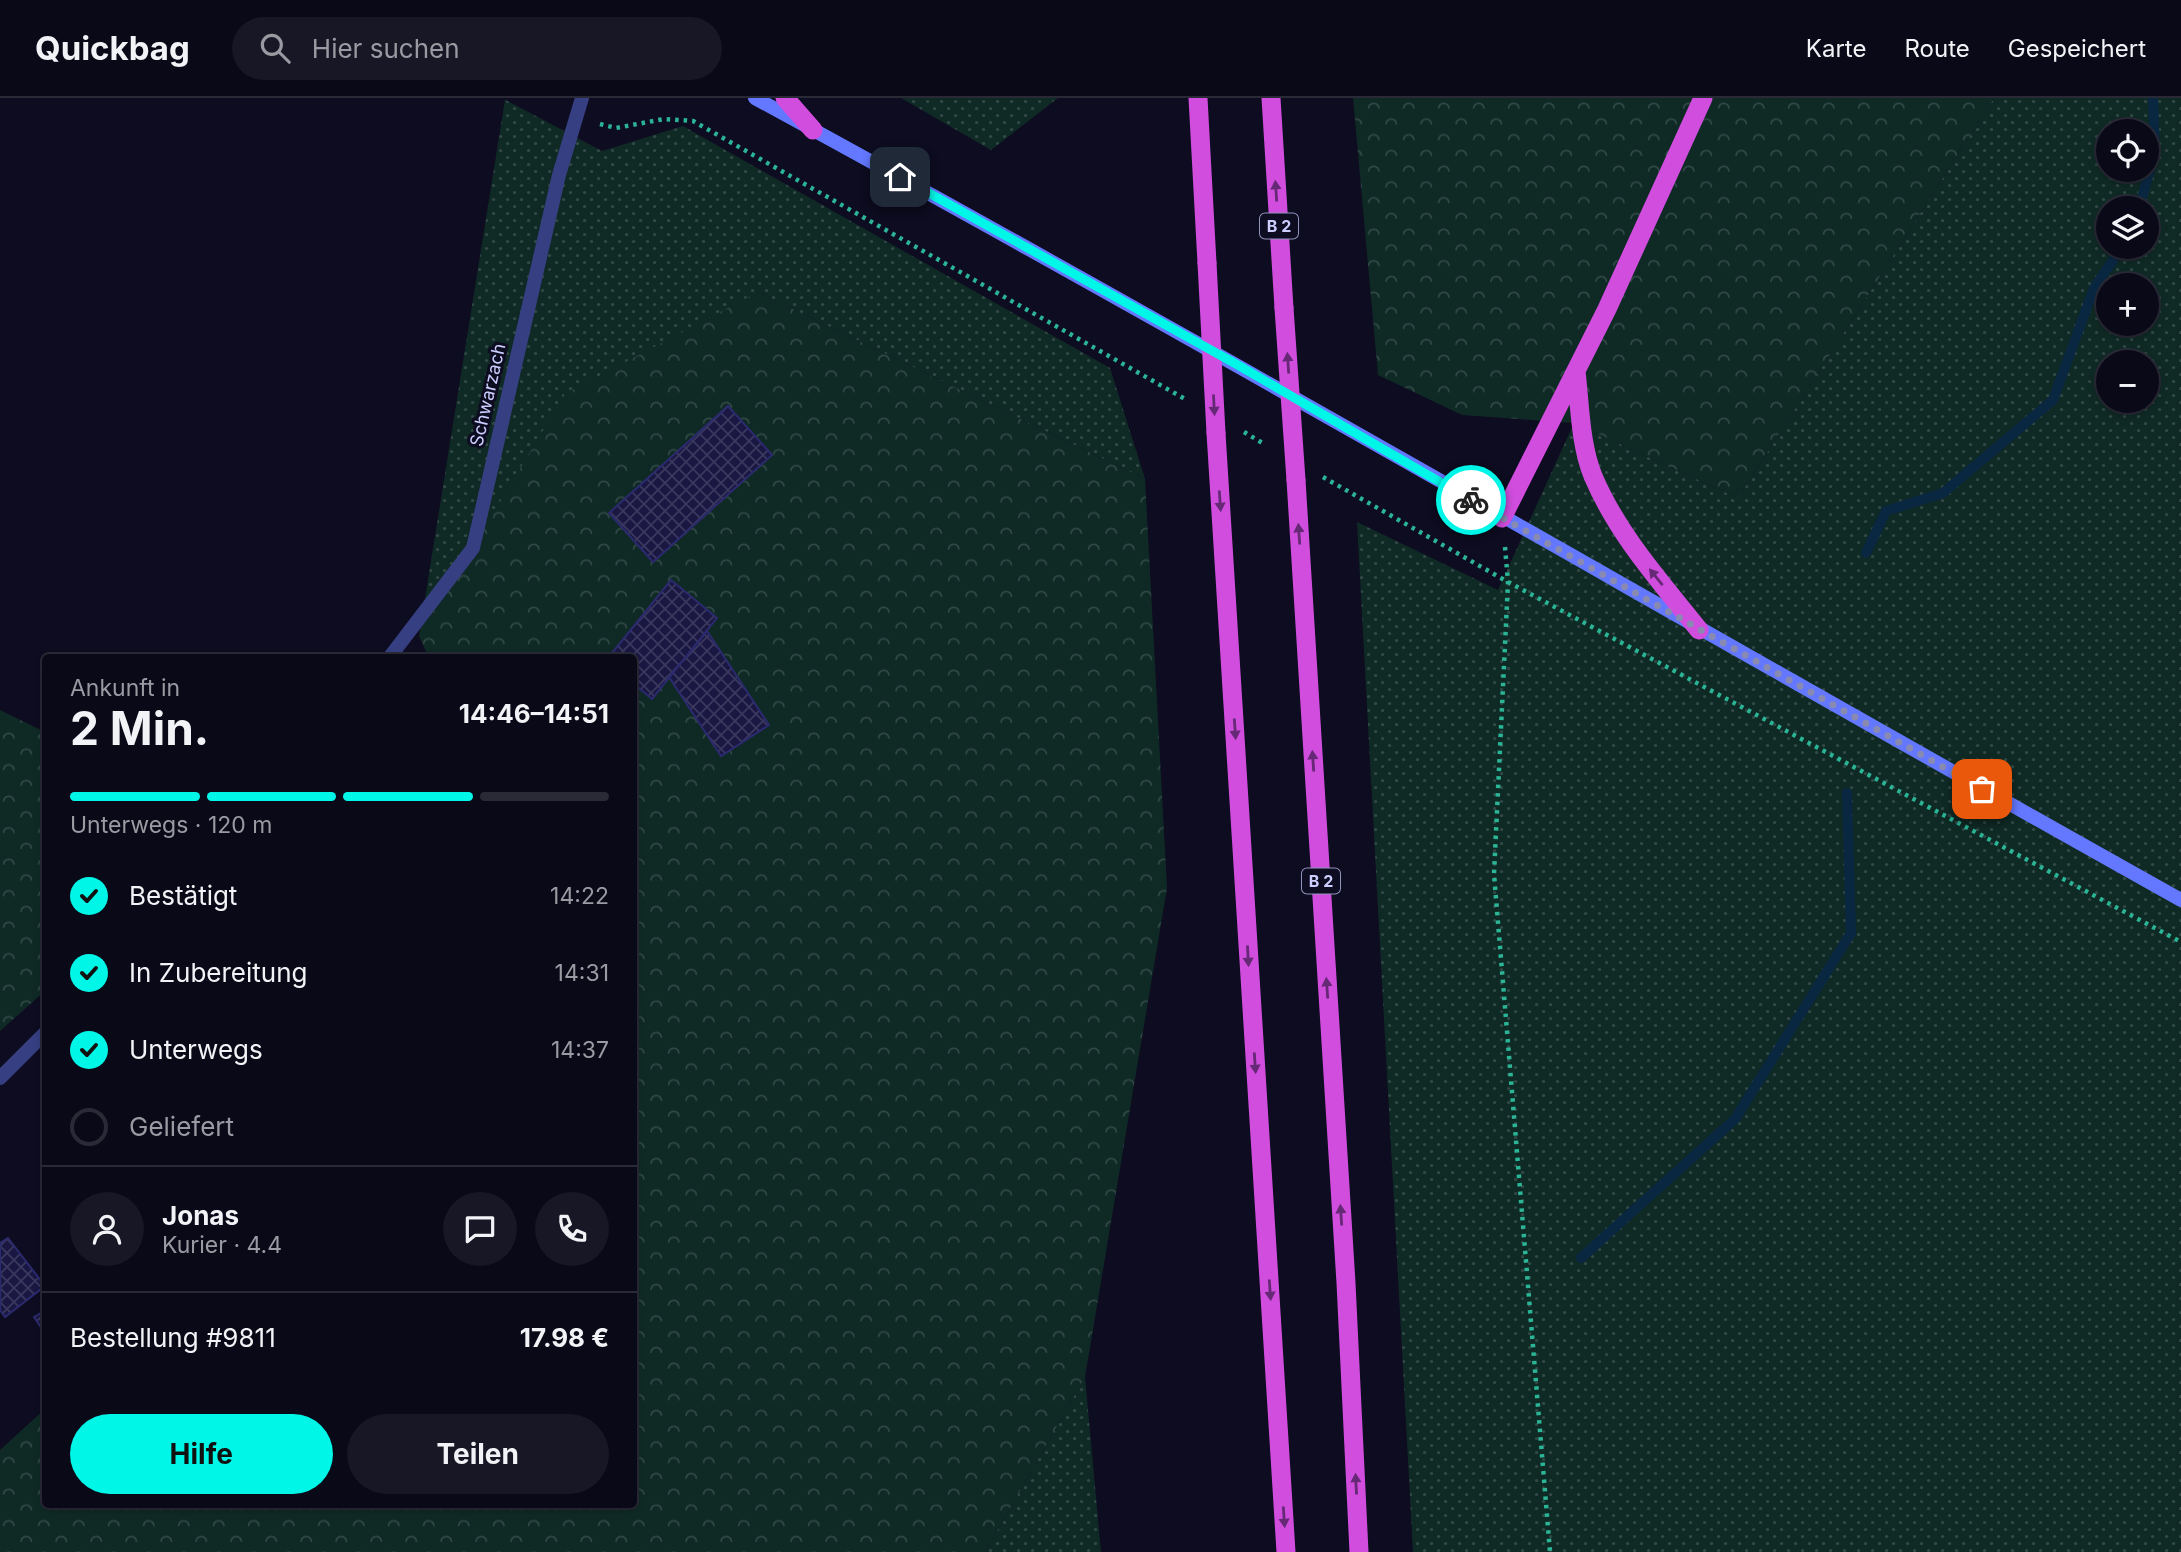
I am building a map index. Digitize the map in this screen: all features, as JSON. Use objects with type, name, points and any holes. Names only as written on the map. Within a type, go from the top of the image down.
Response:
[{"type":"highway","points":[[785,98],[813,130]]},
{"type":"highway","points":[[1198,98],[1216,433],[1286,1552]]},
{"type":"highway","name":"B 2","points":[[1271,98],[1284,308],[1305,476],[1359,1552]]},
{"type":"highway","points":[[1273,143],[1279,98]]},
{"type":"highway","points":[[1502,518],[1607,309],[1703,98]]},
{"type":"highway","points":[[1576,370],[1582,430],[1592,475],[1626,539],[1699,630]]},
{"type":"main road","points":[[755,98],[1236,364],[1699,630],[2181,900]]},
{"type":"street","name":"Schwarzach","points":[[392,654],[473,548],[574,117],[582,98]]},
{"type":"street","points":[[0,1078],[42,1036]]},
{"type":"path","points":[[574,117],[616,128],[664,119],[693,121],[1192,403]]},
{"type":"path","points":[[1241,430],[1265,444]]},
{"type":"path","points":[[1305,476],[2181,942]]},
{"type":"path","points":[[1502,518],[1508,582],[1494,874],[1550,1552]]},
{"type":"green space","points":[[502,98],[602,151],[683,126],[1110,368],[1145,479],[758,292],[419,636],[505,100]]},
{"type":"green space","points":[[901,98],[1058,98],[991,150]]},
{"type":"green space","points":[[1353,98],[1994,98],[1738,498],[1574,423],[1462,415],[1378,375]]},
{"type":"green space","points":[[1994,98],[2181,98],[2181,1552],[1413,1552],[1357,522],[1498,590],[1574,423],[1738,498]]},
{"type":"green space","points":[[758,292],[1145,479],[1167,888],[1085,1377],[985,1552],[0,1552],[0,1450],[42,1412],[42,1508],[637,1508],[637,654],[427,654],[419,636],[565,394]]},
{"type":"green space","points":[[0,710],[42,731],[42,994],[0,1031]]},
{"type":"green space","points":[[1085,1377],[1101,1552],[985,1552]]},
{"type":"building","points":[[728,406],[772,455],[653,562],[609,513]]},
{"type":"building","points":[[671,580],[717,618],[652,699],[637,686],[637,654],[611,654]]},
{"type":"building","points":[[707,631],[769,725],[721,756],[669,677]]},
{"type":"building","points":[[8,1238],[42,1282],[42,1288],[5,1317],[0,1310],[0,1243]]},
{"type":"building","points":[[42,1312],[42,1329],[34,1317]]},
{"type":"waterway","points":[[2142,196],[2155,152],[2153,98]]},
{"type":"waterway","points":[[1866,553],[1886,511],[1943,493],[2053,400],[2094,288],[2114,259]]},
{"type":"waterway","points":[[1581,1258],[1735,1119],[1851,933],[1847,793]]},
{"type":"way so far","points":[[1471,500],[1982,789]]},
{"type":"route","points":[[900,177],[1236,364],[1471,500]]}]
